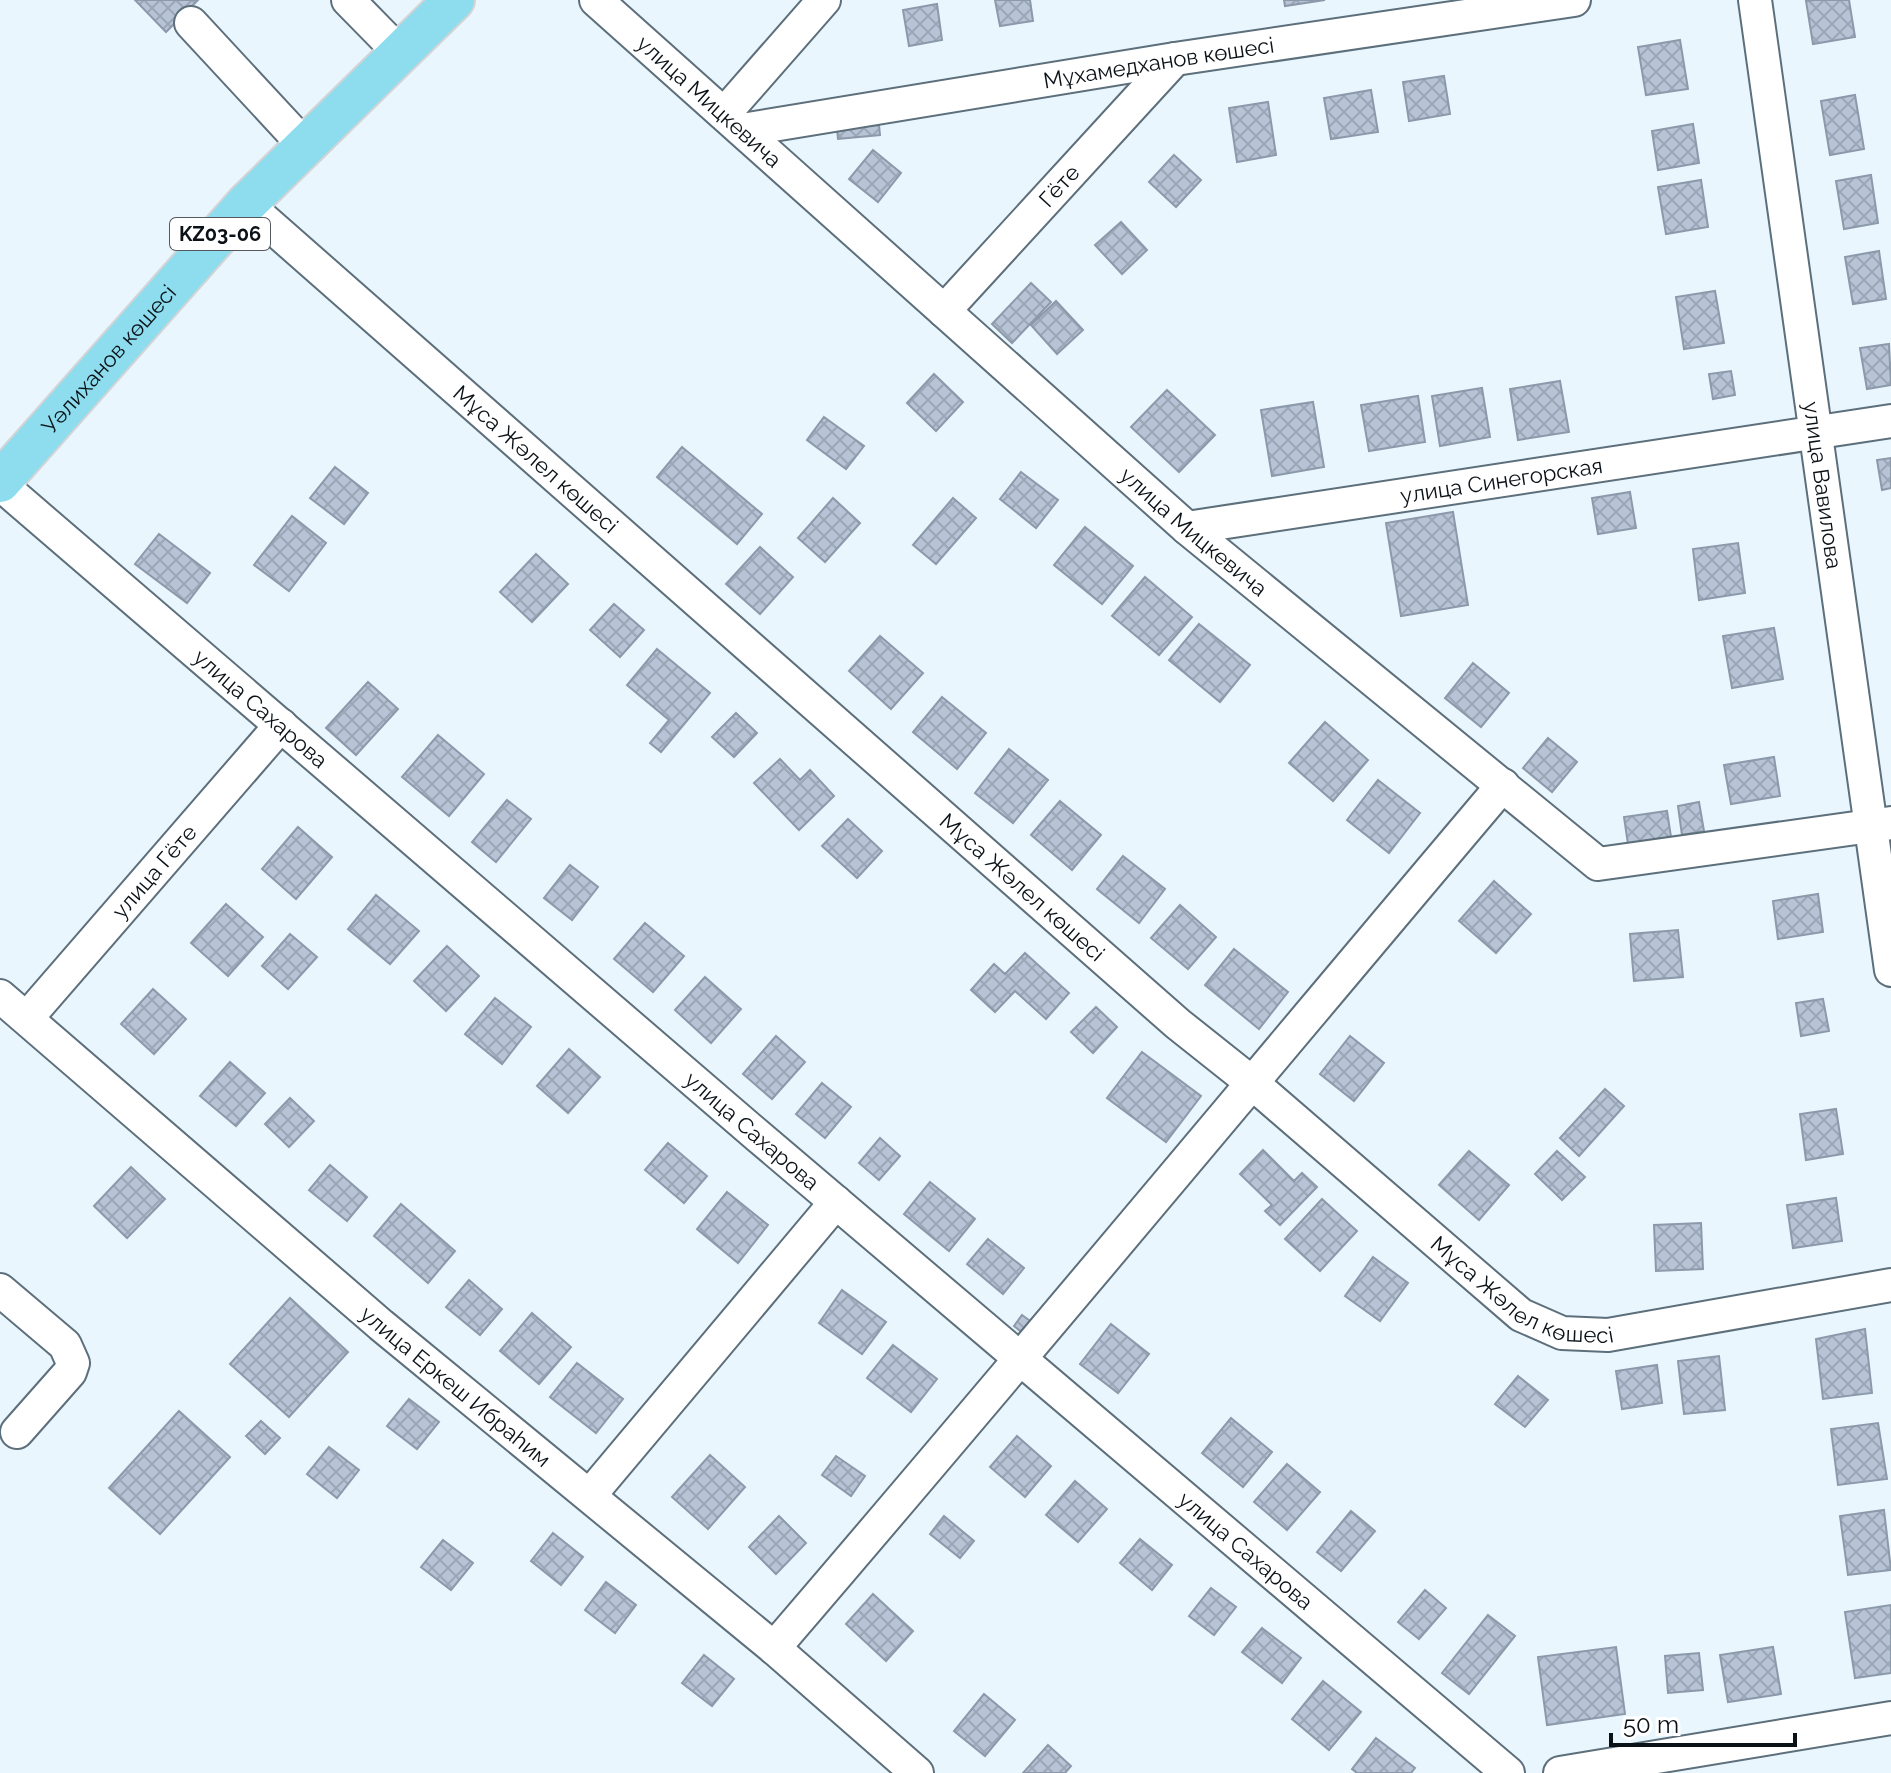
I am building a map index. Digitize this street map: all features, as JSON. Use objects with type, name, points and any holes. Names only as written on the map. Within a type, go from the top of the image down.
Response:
[{"type":"main road","name":"Уәлиханов көшесі","points":[[0,483],[246,204],[454,0]]},
{"type":"street","points":[[348,0],[399,52]]},
{"type":"street","name":"улица Мицкевича","points":[[596,0],[1187,528],[1598,864],[1881,824]]},
{"type":"street","points":[[733,122],[824,0]]},
{"type":"street","name":"Мұхамедханов көшесі","points":[[733,122],[1574,0]]},
{"type":"street","name":"улица Вавилова","points":[[1755,0],[1816,433],[1881,824],[1891,970]]},
{"type":"street","points":[[191,23],[305,146]]},
{"type":"street","name":"Гёте","points":[[944,311],[1175,59]]},
{"type":"street","name":"Мұса Жәлел көшесі","points":[[246,204],[1178,1024],[1251,1082],[1521,1315],[1562,1333],[1608,1335],[1891,1285]]},
{"type":"street","name":"улица Синегорская","points":[[1187,528],[1891,421]]},
{"type":"street","name":"улица Сахарова","points":[[0,483],[836,1202],[1508,1773]]},
{"type":"street","name":"улица Гёте","points":[[27,1018],[281,725]]},
{"type":"street","points":[[774,1648],[1503,785]]},
{"type":"street","name":"улица Еркеш Ибраһим","points":[[0,996],[381,1325],[774,1648],[917,1773]]},
{"type":"street","points":[[590,1495],[836,1202]]},
{"type":"street","points":[[5,1305],[65,1345],[73,1363],[70,1372],[17,1432]]},
{"type":"street","points":[[1560,1773],[1891,1718]]},
{"type":"building","points":[[135,0],[198,0],[166,32]]},
{"type":"building","points":[[995,0],[1030,0],[1033,21],[1000,26]]},
{"type":"building","points":[[1284,0],[1325,0],[1285,6]]},
{"type":"building","points":[[1849,0],[1855,37],[1813,44],[1806,1]]},
{"type":"building","points":[[937,4],[942,40],[909,46],[903,10]]},
{"type":"building","points":[[1680,40],[1688,89],[1646,95],[1638,47]]},
{"type":"building","points":[[1444,76],[1450,114],[1409,121],[1403,82]]},
{"type":"building","points":[[1371,90],[1378,132],[1331,139],[1324,98]]},
{"type":"building","points":[[1855,95],[1864,149],[1830,155],[1821,101]]},
{"type":"building","points":[[1268,102],[1276,155],[1237,162],[1229,108]]},
{"type":"building","points":[[1693,124],[1699,163],[1658,170],[1652,131]]},
{"type":"building","points":[[879,125],[880,135],[838,139],[837,129]]},
{"type":"building","points":[[873,150],[901,173],[878,202],[849,179]]},
{"type":"building","points":[[1174,155],[1201,180],[1176,207],[1149,182]]},
{"type":"building","points":[[1871,175],[1878,223],[1844,229],[1836,181]]},
{"type":"building","points":[[1701,180],[1708,227],[1666,234],[1658,187]]},
{"type":"building","points":[[1121,222],[1147,250],[1122,274],[1095,245]]},
{"type":"building","points":[[1879,251],[1886,299],[1853,304],[1845,257]]},
{"type":"building","points":[[1031,283],[1051,302],[1012,343],[992,324]]},
{"type":"building","points":[[1715,291],[1724,343],[1684,349],[1676,297]]},
{"type":"building","points":[[1056,301],[1083,330],[1057,354],[1031,325]]},
{"type":"building","points":[[1889,344],[1891,385],[1867,389],[1860,348]]},
{"type":"building","points":[[1731,371],[1735,395],[1713,399],[1709,374]]},
{"type":"building","points":[[934,374],[963,402],[936,431],[907,403]]},
{"type":"building","points":[[1560,381],[1569,432],[1518,440],[1510,389]]},
{"type":"building","points":[[1482,388],[1490,437],[1440,446],[1432,396]]},
{"type":"building","points":[[1167,390],[1215,435],[1179,472],[1131,427]]},
{"type":"building","points":[[1418,396],[1425,442],[1369,451],[1361,405]]},
{"type":"building","points":[[1313,402],[1324,467],[1272,476],[1261,410]]},
{"type":"building","points":[[824,417],[864,446],[846,469],[807,440]]},
{"type":"building","points":[[682,447],[762,514],[737,544],[657,477]]},
{"type":"building","points":[[1891,458],[1891,488],[1882,490],[1877,460]]},
{"type":"building","points":[[335,467],[368,493],[344,524],[310,498]]},
{"type":"building","points":[[1021,472],[1058,500],[1036,528],[1000,499]]},
{"type":"building","points":[[1630,492],[1636,528],[1598,534],[1592,498]]},
{"type":"building","points":[[833,498],[860,523],[825,562],[798,538]]},
{"type":"building","points":[[953,498],[976,518],[936,564],[913,545]]},
{"type":"building","points":[[1453,512],[1468,605],[1401,616],[1386,523]]},
{"type":"building","points":[[292,516],[326,543],[289,591],[254,565]]},
{"type":"building","points":[[1085,527],[1133,566],[1102,604],[1054,565]]},
{"type":"building","points":[[159,534],[210,573],[187,603],[135,564]]},
{"type":"building","points":[[1738,543],[1745,593],[1699,600],[1693,549]]},
{"type":"building","points":[[760,547],[793,577],[760,614],[726,584]]},
{"type":"building","points":[[536,554],[568,584],[532,622],[500,592]]},
{"type":"building","points":[[1145,577],[1192,617],[1159,655],[1112,616]]},
{"type":"building","points":[[614,604],[644,630],[620,657],[590,630]]},
{"type":"building","points":[[1199,624],[1250,665],[1220,702],[1169,660]]},
{"type":"building","points":[[1774,628],[1783,679],[1732,688],[1723,636]]},
{"type":"building","points":[[880,636],[923,673],[891,709],[849,671]]},
{"type":"building","points":[[657,649],[710,693],[661,752],[650,743],[669,720],[627,685]]},
{"type":"building","points":[[1473,663],[1509,693],[1481,727],[1445,698]]},
{"type":"building","points":[[368,682],[398,709],[356,755],[326,728]]},
{"type":"building","points":[[942,697],[986,733],[957,769],[913,732]]},
{"type":"building","points":[[736,713],[757,733],[734,757],[712,737]]},
{"type":"building","points":[[1325,722],[1368,760],[1333,801],[1289,763]]},
{"type":"building","points":[[438,735],[484,774],[449,816],[402,777]]},
{"type":"building","points":[[1548,738],[1577,762],[1552,792],[1523,768]]},
{"type":"building","points":[[1009,749],[1048,780],[1013,823],[975,793]]},
{"type":"building","points":[[1774,757],[1780,796],[1731,804],[1724,765]]},
{"type":"building","points":[[780,759],[800,780],[810,770],[834,796],[799,830],[754,783]]},
{"type":"building","points":[[1378,780],[1420,813],[1389,853],[1347,820]]},
{"type":"building","points":[[507,800],[531,819],[496,862],[472,842]]},
{"type":"building","points":[[1060,801],[1101,835],[1072,870],[1031,835]]},
{"type":"building","points":[[1699,802],[1704,831],[1682,835],[1678,806]]},
{"type":"building","points":[[1667,811],[1671,837],[1628,844],[1624,817]]},
{"type":"building","points":[[848,819],[882,851],[857,878],[822,846]]},
{"type":"building","points":[[298,827],[332,857],[296,899],[262,869]]},
{"type":"building","points":[[1123,856],[1165,889],[1139,923],[1097,889]]},
{"type":"building","points":[[570,865],[598,887],[572,920],[544,898]]},
{"type":"building","points":[[1494,881],[1531,914],[1496,953],[1459,921]]},
{"type":"building","points":[[1818,894],[1823,932],[1778,939],[1773,901]]},
{"type":"building","points":[[376,895],[419,931],[390,964],[348,929]]},
{"type":"building","points":[[226,904],[263,937],[228,976],[191,943]]},
{"type":"building","points":[[1180,905],[1216,937],[1188,969],[1151,938]]},
{"type":"building","points":[[645,923],[684,956],[653,992],[614,959]]},
{"type":"building","points":[[1678,930],[1683,977],[1634,981],[1630,934]]},
{"type":"building","points":[[290,934],[317,957],[288,989],[262,966]]},
{"type":"building","points":[[447,946],[479,976],[446,1011],[414,981]]},
{"type":"building","points":[[1234,949],[1288,992],[1259,1029],[1205,985]]},
{"type":"building","points":[[1025,953],[1069,993],[1046,1019],[1015,991],[995,1012],[971,990],[994,964],[1005,974]]},
{"type":"building","points":[[705,977],[741,1009],[711,1043],[675,1010]]},
{"type":"building","points":[[153,989],[186,1019],[154,1054],[121,1024]]},
{"type":"building","points":[[495,998],[531,1027],[502,1064],[465,1034]]},
{"type":"building","points":[[1823,999],[1829,1031],[1801,1036],[1796,1003]]},
{"type":"building","points":[[1096,1007],[1117,1027],[1093,1053],[1071,1032]]},
{"type":"building","points":[[776,1036],[805,1062],[772,1099],[743,1074]]},
{"type":"building","points":[[1350,1036],[1384,1063],[1354,1101],[1320,1074]]},
{"type":"building","points":[[569,1049],[600,1077],[568,1113],[537,1086]]},
{"type":"building","points":[[1142,1052],[1201,1096],[1166,1142],[1107,1098]]},
{"type":"building","points":[[230,1062],[265,1093],[236,1126],[200,1096]]},
{"type":"building","points":[[822,1083],[851,1107],[825,1138],[796,1114]]},
{"type":"building","points":[[1605,1089],[1624,1106],[1579,1156],[1560,1138]]},
{"type":"building","points":[[290,1098],[314,1121],[289,1147],[265,1124]]},
{"type":"building","points":[[1836,1109],[1843,1154],[1806,1160],[1800,1114]]},
{"type":"building","points":[[880,1138],[900,1156],[879,1180],[859,1163]]},
{"type":"building","points":[[668,1143],[707,1176],[684,1203],[645,1170]]},
{"type":"building","points":[[1263,1150],[1294,1181],[1302,1173],[1317,1187],[1280,1225],[1265,1211],[1272,1205],[1240,1174]]},
{"type":"building","points":[[1469,1151],[1509,1185],[1479,1220],[1439,1185]]},
{"type":"building","points":[[1557,1151],[1585,1177],[1562,1200],[1535,1174]]},
{"type":"building","points":[[330,1165],[367,1197],[347,1221],[309,1190]]},
{"type":"building","points":[[131,1167],[165,1199],[127,1238],[94,1206]]},
{"type":"building","points":[[930,1182],[975,1219],[949,1251],[904,1214]]},
{"type":"building","points":[[727,1192],[768,1225],[738,1263],[697,1229]]},
{"type":"building","points":[[1836,1198],[1842,1241],[1793,1248],[1787,1205]]},
{"type":"building","points":[[1322,1199],[1357,1231],[1320,1271],[1285,1239]]},
{"type":"building","points":[[401,1204],[455,1251],[428,1283],[374,1236]]},
{"type":"building","points":[[1701,1223],[1703,1269],[1656,1271],[1654,1225]]},
{"type":"building","points":[[988,1239],[1024,1268],[1003,1294],[967,1264]]},
{"type":"building","points":[[1373,1257],[1408,1283],[1380,1321],[1345,1296]]},
{"type":"building","points":[[469,1280],[502,1309],[480,1335],[446,1307]]},
{"type":"building","points":[[842,1290],[886,1322],[862,1354],[819,1323]]},
{"type":"building","points":[[290,1298],[348,1352],[289,1417],[230,1364]]},
{"type":"building","points":[[532,1313],[571,1347],[539,1384],[500,1351]]},
{"type":"building","points":[[1022,1315],[1033,1323],[1024,1334],[1014,1326]]},
{"type":"building","points":[[1111,1324],[1149,1354],[1118,1393],[1080,1364]]},
{"type":"building","points":[[1865,1329],[1872,1393],[1823,1399],[1816,1339]]},
{"type":"building","points":[[893,1345],[937,1379],[911,1412],[867,1378]]},
{"type":"building","points":[[1719,1356],[1725,1410],[1684,1414],[1678,1361]]},
{"type":"building","points":[[577,1363],[623,1399],[596,1433],[550,1397]]},
{"type":"building","points":[[1657,1365],[1662,1403],[1622,1409],[1616,1371]]},
{"type":"building","points":[[1518,1376],[1548,1400],[1525,1427],[1495,1404]]},
{"type":"building","points":[[409,1399],[439,1422],[417,1449],[387,1426]]},
{"type":"building","points":[[179,1411],[230,1457],[160,1534],[109,1488]]},
{"type":"building","points":[[1231,1418],[1272,1452],[1243,1487],[1202,1453]]},
{"type":"building","points":[[261,1421],[280,1438],[265,1454],[246,1436]]},
{"type":"building","points":[[1878,1423],[1887,1479],[1838,1485],[1831,1429]]},
{"type":"building","points":[[1017,1436],[1051,1466],[1025,1497],[990,1467]]},
{"type":"building","points":[[329,1447],[359,1470],[337,1498],[307,1474]]},
{"type":"building","points":[[710,1455],[745,1487],[708,1529],[672,1497]]},
{"type":"building","points":[[836,1456],[865,1476],[851,1496],[822,1475]]},
{"type":"building","points":[[1287,1464],[1320,1492],[1287,1530],[1254,1502]]},
{"type":"building","points":[[1075,1481],[1107,1509],[1078,1542],[1046,1515]]},
{"type":"building","points":[[1884,1510],[1891,1570],[1848,1575],[1840,1516]]},
{"type":"building","points":[[1351,1511],[1375,1531],[1341,1571],[1317,1552]]},
{"type":"building","points":[[779,1516],[806,1543],[776,1574],[749,1547]]},
{"type":"building","points":[[944,1516],[974,1541],[960,1558],[930,1534]]},
{"type":"building","points":[[553,1533],[583,1557],[561,1585],[531,1561]]},
{"type":"building","points":[[1140,1539],[1172,1565],[1152,1590],[1120,1563]]},
{"type":"building","points":[[443,1540],[473,1563],[451,1590],[421,1567]]},
{"type":"building","points":[[606,1582],[636,1605],[615,1633],[585,1610]]},
{"type":"building","points":[[1211,1588],[1236,1607],[1214,1635],[1189,1616]]},
{"type":"building","points":[[1425,1590],[1446,1608],[1419,1639],[1398,1622]]},
{"type":"building","points":[[873,1594],[913,1631],[886,1661],[846,1624]]},
{"type":"building","points":[[1891,1605],[1891,1673],[1855,1678],[1845,1612]]},
{"type":"building","points":[[1488,1615],[1515,1636],[1469,1694],[1442,1673]]},
{"type":"building","points":[[1262,1628],[1301,1658],[1282,1683],[1242,1652]]},
{"type":"building","points":[[1616,1647],[1625,1714],[1547,1725],[1538,1657]]},
{"type":"building","points":[[1773,1647],[1781,1694],[1728,1702],[1720,1655]]},
{"type":"building","points":[[1699,1653],[1703,1690],[1668,1693],[1665,1656]]},
{"type":"building","points":[[704,1655],[734,1679],[712,1706],[682,1683]]},
{"type":"building","points":[[1323,1681],[1361,1712],[1329,1750],[1292,1719]]},
{"type":"building","points":[[984,1694],[1015,1720],[985,1756],[954,1731]]},
{"type":"building","points":[[1376,1738],[1415,1768],[1411,1773],[1357,1773],[1352,1769]]},
{"type":"building","points":[[1048,1745],[1071,1766],[1065,1773],[1023,1773]]}]
